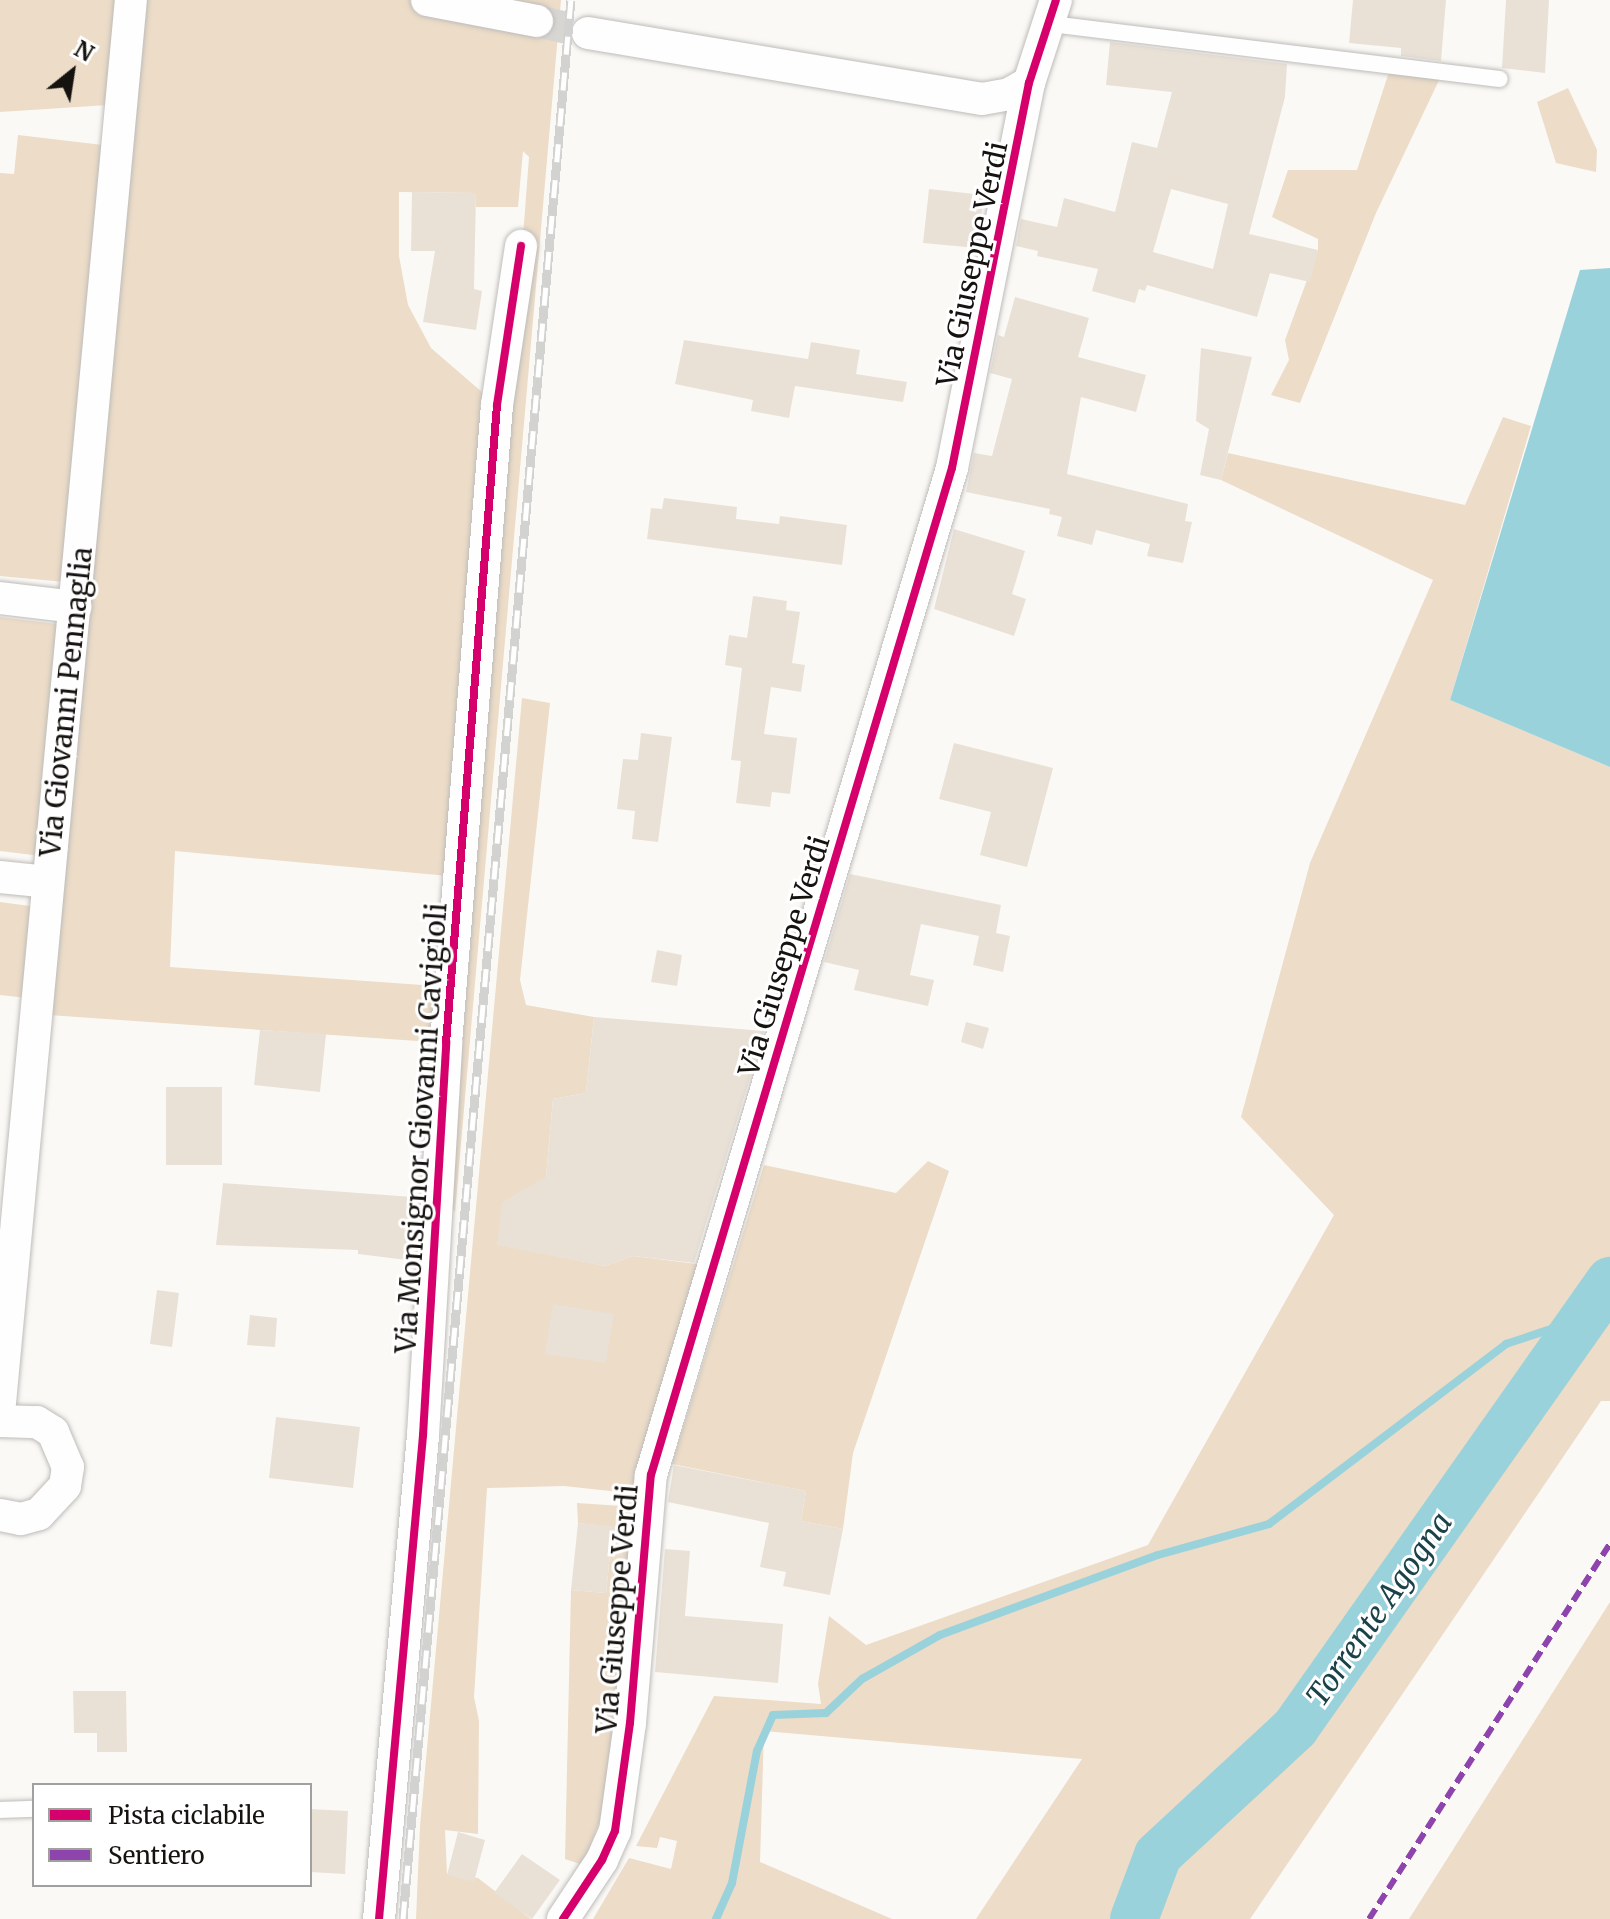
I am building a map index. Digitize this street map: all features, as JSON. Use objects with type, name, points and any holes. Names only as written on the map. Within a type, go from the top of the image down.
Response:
[{"type":"street","name":"Via Giovanni Pennaglia","points":[[0,1403],[131,0]]},
{"type":"street","points":[[427,0],[531,20]]},
{"type":"street","name":"Via Giuseppe Verdi","points":[[563,1919],[615,1831],[630,1723],[651,1475],[895,672],[952,468],[1029,83],[1054,12]]},
{"type":"street","points":[[588,33],[982,99],[1009,94],[1029,83]]},
{"type":"street","name":"Via Monsignor Giovanni Cavigioli","points":[[379,1919],[383,1832],[423,1435],[446,1043],[497,405],[521,246]]},
{"type":"street","points":[[0,598],[75,607]]},
{"type":"street","points":[[0,877],[48,882]]},
{"type":"street","points":[[0,1421],[37,1422],[53,1432],[68,1467],[65,1486],[47,1508],[21,1519],[1,1518]]},
{"type":"lane","points":[[1054,12],[1500,79]]},
{"type":"lane","points":[[0,1810],[32,1809]]},
{"type":"shaded area","points":[[0,0],[561,0],[455,1212],[450,1207],[529,157],[523,151],[518,207],[476,207],[476,193],[399,192],[399,256],[408,305],[431,348],[497,405],[460,877],[175,851],[170,967],[450,987],[446,1043],[35,1014],[36,999],[0,995],[0,902],[45,908],[50,857],[0,851],[0,617],[73,626],[76,583],[0,576],[0,173],[14,174],[18,135],[120,147],[123,104],[0,112]]},
{"type":"shaded area","points":[[1389,72],[1441,76],[1376,213],[1300,403],[1271,395],[1289,360],[1285,340],[1318,250],[1318,239],[1272,217],[1288,170],[1357,170]]},
{"type":"shaded area","points":[[1568,88],[1597,150],[1596,172],[1556,163],[1537,102]]},
{"type":"shaded area","points":[[1503,417],[1531,426],[1450,700],[1610,767],[1610,1401],[1601,1401],[1250,1919],[976,1919],[1082,1759],[764,1731],[760,1862],[892,1919],[593,1919],[629,1858],[671,1869],[677,1841],[660,1837],[657,1848],[636,1846],[714,1696],[821,1704],[818,1684],[829,1616],[866,1645],[1148,1545],[1334,1215],[1241,1117],[1310,863],[1433,580],[1221,480],[1228,453],[1465,505]]},
{"type":"shaded area","points":[[522,698],[550,703],[520,980],[526,1005],[594,1017],[586,1093],[553,1099],[546,1177],[497,1244],[605,1266],[633,1256],[705,1265],[668,1359],[675,1363],[638,1494],[564,1486],[487,1488],[474,1697],[479,1721],[478,1834],[445,1830],[447,1874],[478,1878],[531,1919],[416,1919],[420,1826]]},
{"type":"shaded area","points":[[928,1161],[949,1171],[853,1453],[843,1529],[801,1521],[806,1491],[672,1464],[764,1165],[896,1193]]},
{"type":"shaded area","points":[[577,1503],[637,1507],[604,1810],[583,1865],[565,1859],[571,1590],[606,1593],[610,1554],[621,1555],[624,1528],[578,1523]]},
{"type":"shaded area","points":[[1610,1602],[1610,1919],[1409,1919]]},
{"type":"water","points":[[1610,268],[1610,767],[1450,700],[1580,270]]},
{"type":"building","points":[[1353,0],[1446,0],[1441,61],[1401,56],[1401,48],[1349,43]]},
{"type":"building","points":[[1506,0],[1549,0],[1545,73],[1502,68]]},
{"type":"building","points":[[1110,42],[1287,64],[1285,97],[1249,234],[1318,250],[1310,282],[1270,273],[1257,317],[1147,285],[1145,291],[1139,289],[1135,303],[1092,291],[1098,269],[1037,256],[1038,251],[1016,246],[1021,219],[1057,227],[1064,198],[1115,212],[1132,142],[1157,148],[1172,92],[1106,85]],"holes":[[[1171,189],[1228,204],[1213,269],[1153,252]]]},
{"type":"building","points":[[929,189],[984,195],[977,248],[923,243]]},
{"type":"building","points":[[412,192],[476,193],[474,289],[482,291],[476,330],[423,322],[435,251],[411,251]]},
{"type":"building","points":[[1015,297],[1089,318],[1078,357],[1146,375],[1136,412],[1081,397],[1067,474],[1188,504],[1185,521],[1192,522],[1183,563],[1147,556],[1150,544],[1096,530],[1092,545],[1057,536],[1062,517],[1049,514],[1050,509],[966,492],[974,453],[992,456],[1012,379],[990,373],[998,335],[1004,337]]},
{"type":"building","points":[[684,340],[808,359],[811,342],[860,350],[856,374],[907,382],[903,402],[795,386],[789,418],[751,411],[753,400],[675,384]]},
{"type":"building","points":[[1201,348],[1252,357],[1221,480],[1200,475],[1209,429],[1196,421]]},
{"type":"building","points":[[664,498],[737,507],[736,519],[779,524],[780,516],[847,525],[842,565],[647,539],[651,508],[662,509]]},
{"type":"building","points":[[954,529],[1025,551],[1012,594],[1026,599],[1014,636],[934,609]]},
{"type":"building","points":[[753,596],[787,601],[786,610],[800,612],[792,663],[805,665],[801,692],[771,687],[764,734],[797,738],[790,794],[772,792],[770,807],[736,803],[741,761],[731,760],[742,668],[725,665],[729,635],[747,638]]},
{"type":"building","points":[[641,733],[672,737],[658,842],[632,839],[635,811],[617,809],[623,759],[638,760]]},
{"type":"building","points":[[954,743],[1053,768],[1027,867],[980,855],[991,812],[939,799]]},
{"type":"building","points":[[850,874],[1001,905],[996,933],[1010,936],[1003,972],[973,965],[979,936],[921,924],[910,975],[934,980],[928,1006],[854,990],[859,970],[824,962]]},
{"type":"building","points":[[657,950],[682,955],[677,986],[651,982]]},
{"type":"building","points":[[594,1017],[764,1031],[694,1263],[633,1256],[605,1266],[497,1245],[502,1202],[546,1177],[553,1099],[586,1093]]},
{"type":"building","points":[[966,1022],[989,1028],[983,1049],[961,1042]]},
{"type":"building","points":[[260,1030],[326,1034],[320,1092],[254,1085]]},
{"type":"building","points":[[166,1087],[222,1087],[222,1165],[166,1165]]},
{"type":"building","points":[[223,1183],[413,1197],[407,1260],[358,1254],[358,1250],[216,1245]]},
{"type":"building","points":[[157,1290],[179,1293],[172,1347],[150,1344]]},
{"type":"building","points":[[553,1304],[614,1314],[606,1363],[545,1354]]},
{"type":"building","points":[[250,1315],[277,1318],[275,1347],[247,1345]]},
{"type":"building","points":[[276,1417],[360,1427],[353,1488],[269,1478]]},
{"type":"building","points":[[674,1465],[806,1491],[801,1521],[843,1529],[830,1595],[783,1586],[786,1572],[760,1567],[769,1523],[668,1502]]},
{"type":"building","points":[[578,1523],[624,1527],[621,1555],[610,1554],[606,1593],[571,1590]]},
{"type":"building","points":[[665,1549],[690,1551],[685,1616],[783,1624],[778,1683],[655,1672]]},
{"type":"building","points":[[73,1691],[126,1691],[127,1752],[97,1752],[97,1733],[74,1733]]},
{"type":"building","points":[[312,1809],[348,1811],[345,1874],[312,1872]]},
{"type":"building","points":[[458,1832],[485,1840],[474,1882],[447,1875]]},
{"type":"building","points":[[522,1854],[560,1880],[532,1919],[494,1893]]},
{"type":"waterway","name":"Torrente Agogna","points":[[1134,1919],[1158,1855],[1295,1728],[1610,1281]]},
{"type":"waterway","points":[[716,1919],[732,1883],[757,1751],[773,1715],[826,1713],[862,1679],[940,1635],[1158,1555],[1269,1524],[1506,1344],[1584,1318]]},
{"type":"tunnel","points":[[537,21],[588,33]]},
{"type":"railway","points":[[403,1919],[571,0]]},
{"type":"marked path","points":[[1369,1919],[1610,1543]]},
{"type":"cycle path","points":[[563,1919],[602,1860],[615,1831],[630,1723],[651,1475],[952,468],[1029,83],[1056,0]]},
{"type":"cycle path","points":[[379,1919],[423,1435],[446,1043],[497,405],[521,246]]}]
